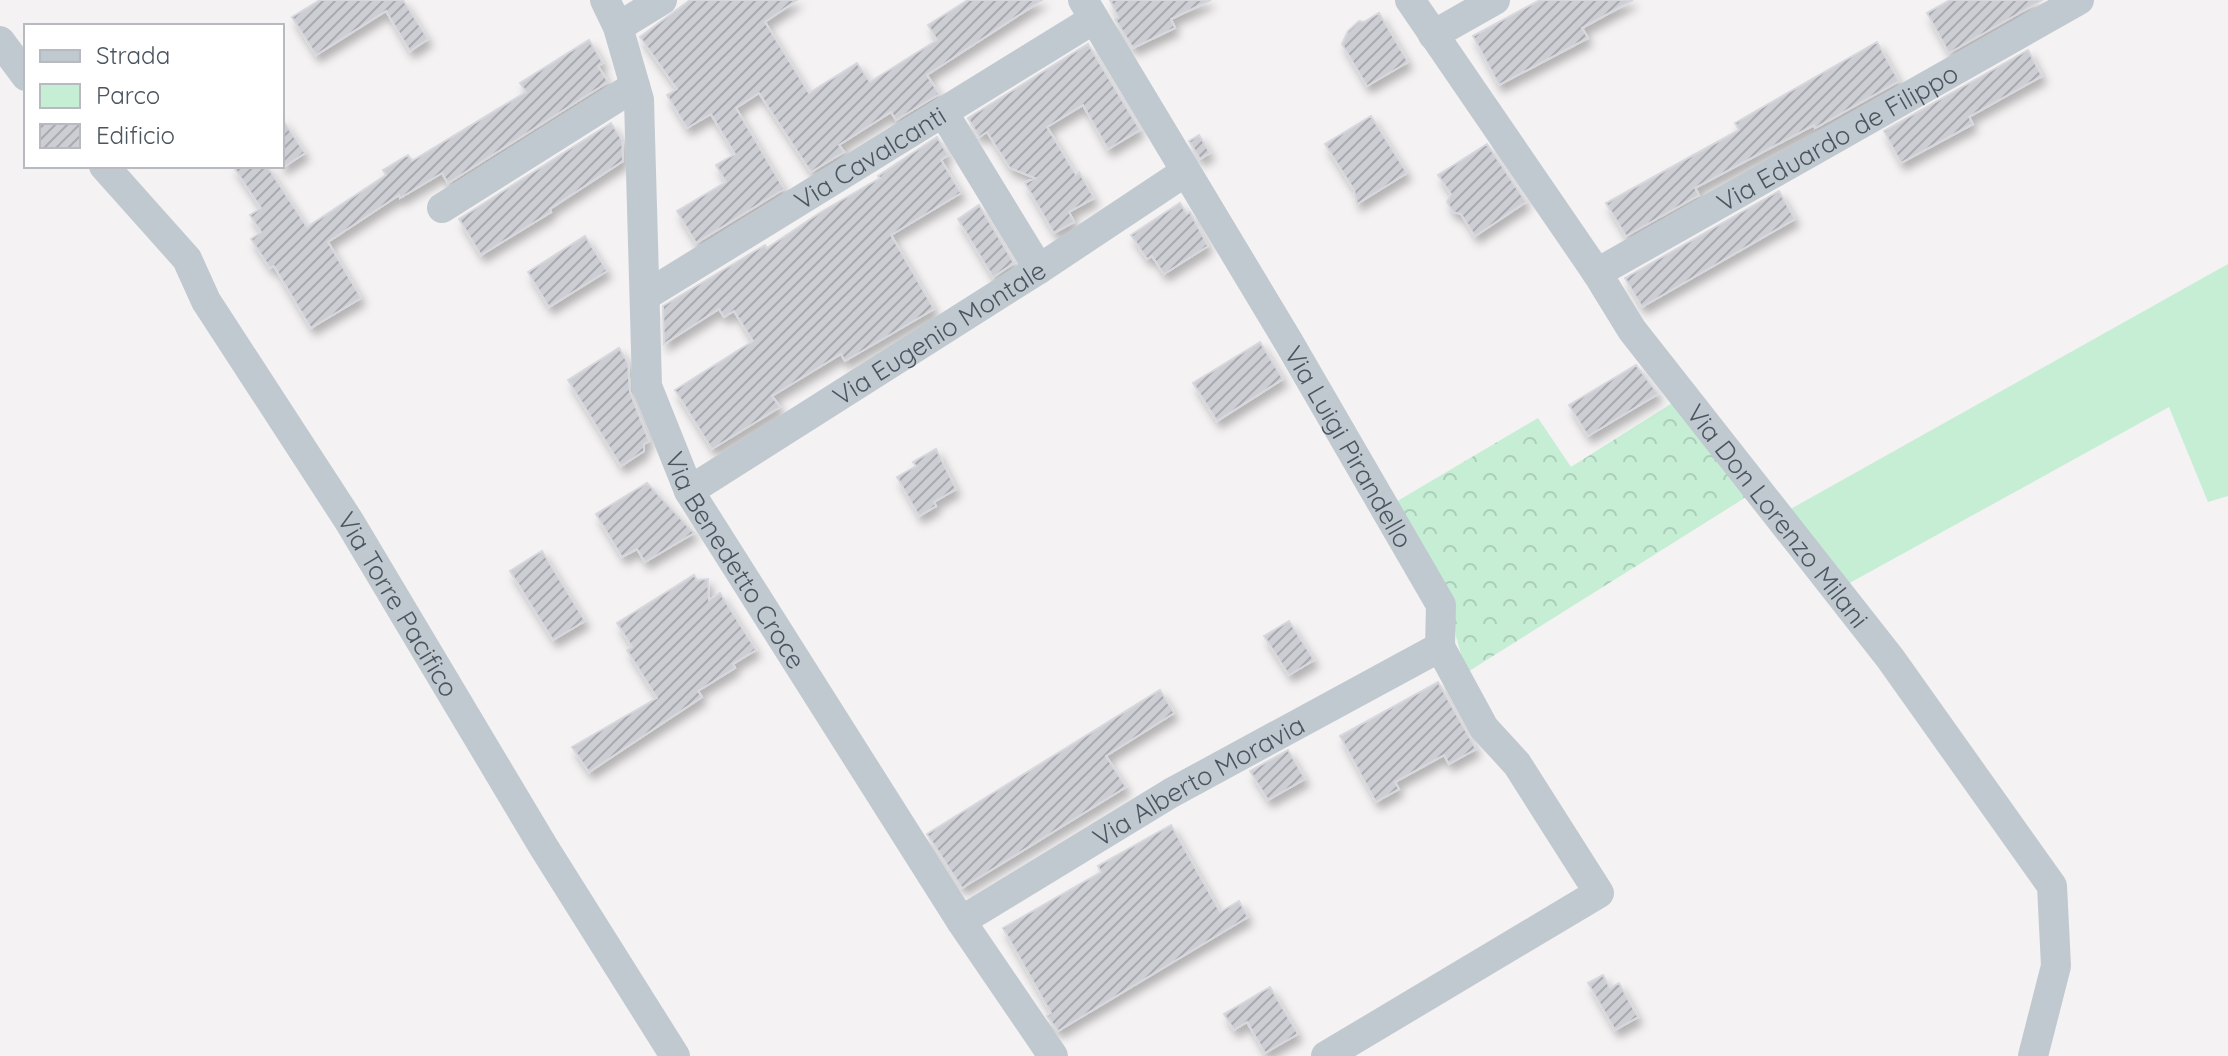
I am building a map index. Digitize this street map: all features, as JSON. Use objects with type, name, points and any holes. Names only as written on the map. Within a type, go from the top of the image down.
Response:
[{"type":"street","name":"Via Benedetto Croce","points":[[605,0],[618,27],[639,100],[647,386],[689,491],[961,921],[1053,1056]]},
{"type":"street","points":[[618,27],[662,0]]},
{"type":"street","name":"Via Don Lorenzo Milani","points":[[1410,0],[1597,273],[1632,330],[1890,658],[2052,886],[2056,966],[2033,1056]]},
{"type":"street","points":[[1433,35],[1495,0]]},
{"type":"street","name":"Via Eduardo de Filippo","points":[[1597,273],[2079,0]]},
{"type":"street","name":"Via Cavalcanti","points":[[645,296],[943,112],[1089,9]]},
{"type":"street","name":"Via Luigi Pirandello","points":[[1089,9],[1288,341],[1441,605],[1440,647],[1484,728],[1517,764],[1599,893],[1326,1056]]},
{"type":"street","points":[[0,41],[24,73]]},
{"type":"street","points":[[442,208],[635,86]]},
{"type":"street","points":[[943,112],[1039,269]]},
{"type":"street","name":"Via Torre Pacifico","points":[[106,168],[187,259],[206,301],[349,521],[543,846],[675,1056]]},
{"type":"street","name":"Via Eugenio Montale","points":[[689,491],[1039,269],[1185,172]]},
{"type":"street","name":"Via Alberto Moravia","points":[[961,921],[1171,793],[1440,647]]},
{"type":"green space","points":[[2228,264],[2228,496],[2208,502],[2169,407],[1846,585],[1787,511]]},
{"type":"green space","points":[[1677,400],[1751,494],[1466,673],[1452,610],[1389,506],[1538,418],[1571,467]]},
{"type":"building","points":[[320,0],[403,0],[428,39],[410,51],[386,11],[316,55],[292,17]]},
{"type":"building","points":[[690,0],[797,0],[765,22],[809,93],[857,63],[870,82],[937,40],[928,25],[968,0],[1042,0],[927,75],[939,94],[896,120],[891,112],[839,145],[844,152],[811,172],[759,93],[736,108],[784,189],[696,243],[677,211],[726,182],[716,165],[735,154],[711,114],[687,128],[667,95],[677,89],[640,37]]},
{"type":"building","points":[[1110,0],[1211,0],[1171,19],[1175,28],[1133,48],[1115,19],[1118,17]]},
{"type":"building","points":[[1540,0],[1633,0],[1582,28],[1588,38],[1499,85],[1473,36]]},
{"type":"building","points":[[1950,0],[2042,0],[1949,53],[1927,13]]},
{"type":"building","points":[[1379,13],[1408,62],[1367,86],[1342,44],[1348,31],[1359,21],[1364,22]]},
{"type":"building","points":[[589,40],[603,63],[598,66],[608,82],[448,183],[442,173],[400,198],[399,195],[328,242],[361,298],[311,328],[274,266],[270,268],[251,239],[261,232],[250,215],[261,208],[234,168],[268,168],[307,227],[386,175],[383,170],[408,155],[412,161],[526,92],[520,83]]},
{"type":"building","points":[[1877,42],[1899,81],[1815,128],[1814,125],[1695,188],[1699,195],[1626,236],[1606,203],[1739,130],[1735,123]]},
{"type":"building","points":[[1088,44],[1140,130],[1108,149],[1083,105],[1047,127],[1094,198],[1069,212],[1074,222],[1054,233],[1025,183],[1035,178],[1010,168],[987,132],[979,137],[968,118]]},
{"type":"building","points":[[2028,50],[2042,76],[1969,117],[1973,124],[1901,163],[1884,131]]},
{"type":"building","points":[[1371,116],[1407,173],[1357,204],[1354,190],[1325,144]]},
{"type":"building","points":[[284,122],[305,153],[284,167]]},
{"type":"building","points":[[611,123],[622,140],[623,161],[550,209],[551,212],[481,255],[459,219]]},
{"type":"building","points":[[1199,135],[1210,153],[1200,159],[1189,141]]},
{"type":"building","points":[[937,137],[948,155],[941,160],[961,193],[891,235],[934,309],[845,361],[841,354],[772,396],[780,407],[712,449],[675,390],[753,341],[734,311],[724,317],[719,309],[664,344],[663,306],[765,245],[767,248],[880,178],[878,176]]},
{"type":"building","points":[[1487,144],[1526,202],[1475,236],[1461,214],[1453,212],[1447,202],[1451,194],[1438,175]]},
{"type":"building","points":[[1779,191],[1795,219],[1642,307],[1625,278]]},
{"type":"building","points":[[1180,203],[1187,214],[1190,212],[1208,246],[1164,274],[1152,256],[1147,259],[1131,235]]},
{"type":"building","points":[[979,205],[1014,263],[993,277],[958,219]]},
{"type":"building","points":[[585,236],[607,271],[549,307],[528,272]]},
{"type":"building","points":[[1260,342],[1283,379],[1217,421],[1193,383]]},
{"type":"building","points":[[619,348],[628,363],[630,392],[649,441],[644,444],[644,451],[621,466],[568,380]]},
{"type":"building","points":[[1636,365],[1658,394],[1588,436],[1569,405]]},
{"type":"building","points":[[936,449],[956,489],[934,502],[936,506],[919,516],[897,477],[916,466],[913,462]]},
{"type":"building","points":[[647,483],[694,533],[645,562],[637,549],[622,557],[596,514]]},
{"type":"building","points":[[542,551],[585,621],[553,640],[510,571]]},
{"type":"building","points":[[694,575],[697,580],[708,579],[709,600],[720,593],[756,650],[733,664],[735,668],[698,691],[702,697],[589,772],[572,747],[657,698],[627,650],[632,647],[617,623]]},
{"type":"building","points":[[1289,621],[1314,660],[1289,675],[1264,636]]},
{"type":"building","points":[[1438,682],[1476,749],[1449,764],[1444,755],[1395,782],[1399,789],[1376,802],[1340,736]]},
{"type":"building","points":[[1160,690],[1174,713],[1106,756],[1126,787],[962,888],[927,834]]},
{"type":"building","points":[[1288,750],[1305,779],[1268,800],[1250,771]]},
{"type":"building","points":[[1171,825],[1220,912],[1239,901],[1248,917],[1058,1031],[1047,1016],[1051,1013],[1003,928],[1101,872],[1098,866]]},
{"type":"building","points":[[1603,975],[1610,988],[1619,983],[1638,1017],[1615,1030],[1588,983]]},
{"type":"building","points":[[1270,987],[1298,1034],[1265,1053],[1247,1022],[1234,1030],[1224,1014]]}]
